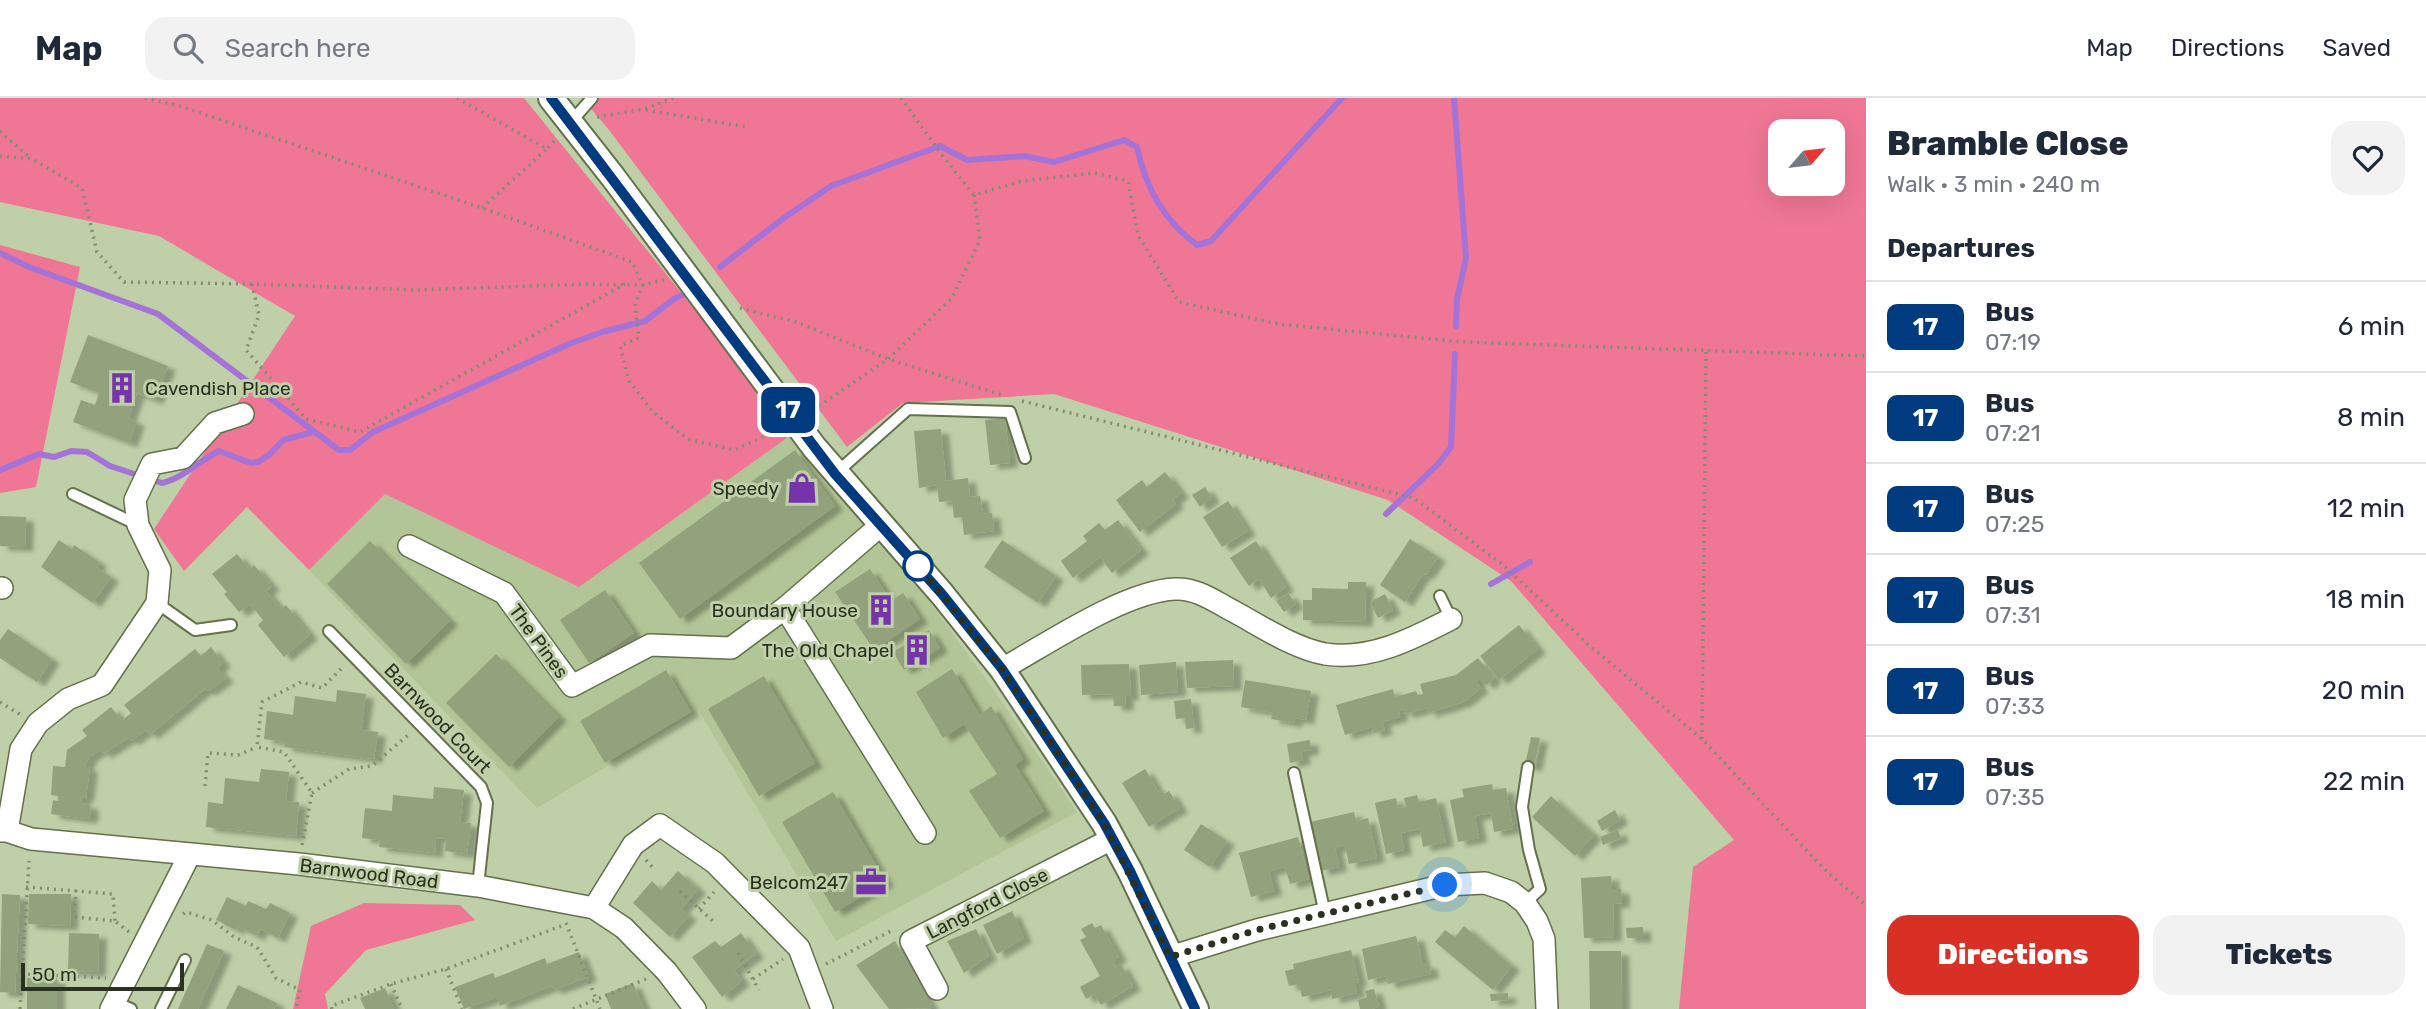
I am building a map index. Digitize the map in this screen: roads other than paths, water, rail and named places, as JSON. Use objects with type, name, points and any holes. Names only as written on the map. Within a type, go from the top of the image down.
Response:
[{"type":"street","points":[[551,98],[835,474],[942,594],[1002,669],[1104,823],[1196,1009]]},
{"type":"street","points":[[2,834],[21,749],[38,723],[68,699],[102,685],[158,603],[160,570],[138,525],[135,500],[152,464],[183,458],[215,423],[243,414]]},
{"type":"street","name":"The Pines","points":[[409,545],[504,593],[572,686],[650,645],[731,648],[785,608],[881,525]]},
{"type":"street","points":[[1002,669],[1126,601],[1151,592],[1175,589],[1194,590],[1293,643],[1325,654],[1381,650],[1407,641],[1451,619]]},
{"type":"street","points":[[785,608],[925,834]]},
{"type":"street","points":[[594,908],[633,845],[660,825],[715,863],[799,948],[822,1009]]},
{"type":"street","name":"Barnwood Road","points":[[2,834],[299,864],[478,886],[594,908],[624,928],[667,972],[695,1009]]},
{"type":"street","name":"Langford Close","points":[[937,989],[911,942],[1112,839]]},
{"type":"street","points":[[119,1007],[190,854]]},
{"type":"street","points":[[1170,957],[1257,930],[1445,885],[1485,883],[1511,892],[1525,904],[1537,921],[1544,939],[1548,1009]]},
{"type":"lane","points":[[571,122],[592,98]]},
{"type":"lane","points":[[835,474],[908,409],[1010,412],[1025,458]]},
{"type":"lane","points":[[73,494],[138,525]]},
{"type":"lane","points":[[1440,596],[1451,619]]},
{"type":"lane","points":[[158,603],[195,630],[231,625]]},
{"type":"lane","name":"Barnwood Court","points":[[329,631],[481,787],[487,803],[478,886]]},
{"type":"lane","points":[[1525,904],[1540,889],[1529,850],[1522,807],[1528,768]]},
{"type":"lane","points":[[1294,773],[1325,914]]},
{"type":"lane","points":[[161,1009],[185,960]]},
{"type":"waterway","points":[[720,267],[831,186],[940,146],[967,160],[1024,156],[1054,162],[1124,140],[1137,147],[1151,189],[1166,214],[1197,245],[1211,241],[1342,98]]},
{"type":"waterway","points":[[1454,98],[1466,258],[1457,299],[1456,326]]},
{"type":"waterway","points":[[0,253],[29,267],[158,314],[339,450],[350,450],[373,432],[569,344],[645,321],[688,292]]},
{"type":"waterway","points":[[1386,514],[1439,463],[1451,447],[1455,354]]},
{"type":"waterway","points":[[0,470],[39,454],[54,457],[71,451],[87,452],[110,466],[162,483],[177,478],[219,451],[251,463],[258,462],[283,440],[313,432]]},
{"type":"waterway","points":[[1491,584],[1530,562]]},
{"type":"place","name":"Cavendish Place","points":[[122,388]]},
{"type":"place","name":"Speedy","points":[[802,488]]},
{"type":"place","name":"Boundary House","points":[[881,610]]},
{"type":"place","name":"The Old Chapel","points":[[917,650]]},
{"type":"place","name":"Belcom247","points":[[871,882]]}]
